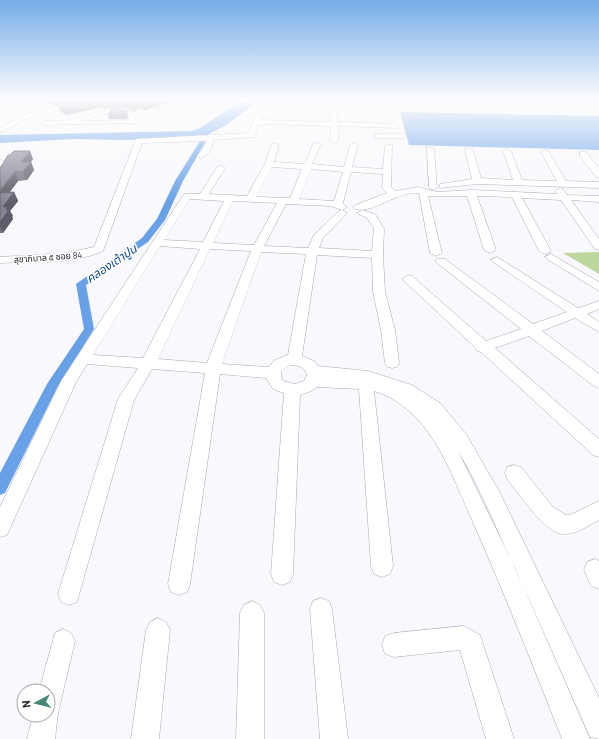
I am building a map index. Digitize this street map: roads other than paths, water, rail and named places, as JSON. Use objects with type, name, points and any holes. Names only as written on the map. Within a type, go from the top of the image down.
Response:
[{"type":"street","points":[[204,139],[251,134]]},
{"type":"street","points":[[334,134],[334,141]]},
{"type":"street","points":[[374,134],[374,139],[403,136]]},
{"type":"street","points":[[201,156],[208,147],[210,141],[204,139]]},
{"type":"street","name":"สุขาภิบาล ๕ ซอย 84","points":[[0,260],[78,255],[95,252],[99,249],[138,141],[204,139]]},
{"type":"street","points":[[250,199],[269,164],[275,144]]},
{"type":"street","points":[[179,584],[213,368],[257,249],[288,201],[307,167],[317,144]]},
{"type":"street","points":[[294,360],[312,251],[318,237],[341,208],[346,169],[354,145]]},
{"type":"street","points":[[389,146],[386,188],[394,194]]},
{"type":"street","points":[[430,149],[433,187]]},
{"type":"street","points":[[469,150],[477,180]]},
{"type":"street","points":[[507,151],[518,182]]},
{"type":"street","points":[[545,152],[565,197],[599,248]]},
{"type":"street","points":[[583,154],[599,175]]},
{"type":"street","points":[[0,161],[2,164],[0,174]]},
{"type":"street","points":[[269,164],[387,172]]},
{"type":"street","points":[[203,196],[221,168]]},
{"type":"street","points":[[421,191],[433,187],[477,180],[599,185]]},
{"type":"street","points":[[421,191],[439,257],[599,382]]},
{"type":"street","points":[[360,210],[394,194],[421,191],[599,199]]},
{"type":"street","points":[[471,193],[494,255],[599,328]]},
{"type":"street","points":[[0,528],[59,399],[82,359],[187,196],[288,201],[341,208],[351,206],[370,216],[379,229],[377,255],[379,292],[388,330],[392,364]]},
{"type":"street","points":[[516,196],[548,254],[599,287]]},
{"type":"street","points":[[68,594],[126,399],[148,364],[230,198]]},
{"type":"street","points":[[158,243],[377,255]]},
{"type":"street","points":[[408,279],[482,348],[599,450]]},
{"type":"street","points":[[482,348],[530,329],[599,305]]},
{"type":"street","points":[[82,359],[273,373]]},
{"type":"street","points":[[314,376],[307,363],[294,360],[278,365],[273,373],[275,381],[278,385],[292,390],[302,389],[314,376],[366,374],[387,380],[406,388],[420,396],[439,411],[455,432],[496,507],[529,573],[599,728]]},
{"type":"street","points":[[314,376],[381,388],[403,397],[427,417],[444,441],[516,594],[576,739]]},
{"type":"street","points":[[366,385],[382,566]]},
{"type":"street","points":[[282,574],[292,390]]},
{"type":"street","points":[[514,473],[546,513],[563,525],[575,523],[599,510]]},
{"type":"street","points":[[473,503],[496,507]]},
{"type":"street","points":[[321,609],[334,739]]},
{"type":"street","points":[[250,739],[252,613]]},
{"type":"street","points":[[145,739],[158,630]]},
{"type":"street","points":[[394,645],[464,638],[471,644],[500,739]]},
{"type":"street","points":[[53,683],[63,641]]},
{"type":"street","points":[[41,739],[44,723]]},
{"type":"water","points":[[208,134],[128,140],[73,139],[0,143],[0,135]]},
{"type":"water","points":[[406,134],[599,134],[599,150],[409,145]]},
{"type":"waterway","name":"คลองเต้าปูน","points":[[0,488],[51,387],[89,329],[81,284],[145,240],[161,220],[179,181],[205,134]]}]
